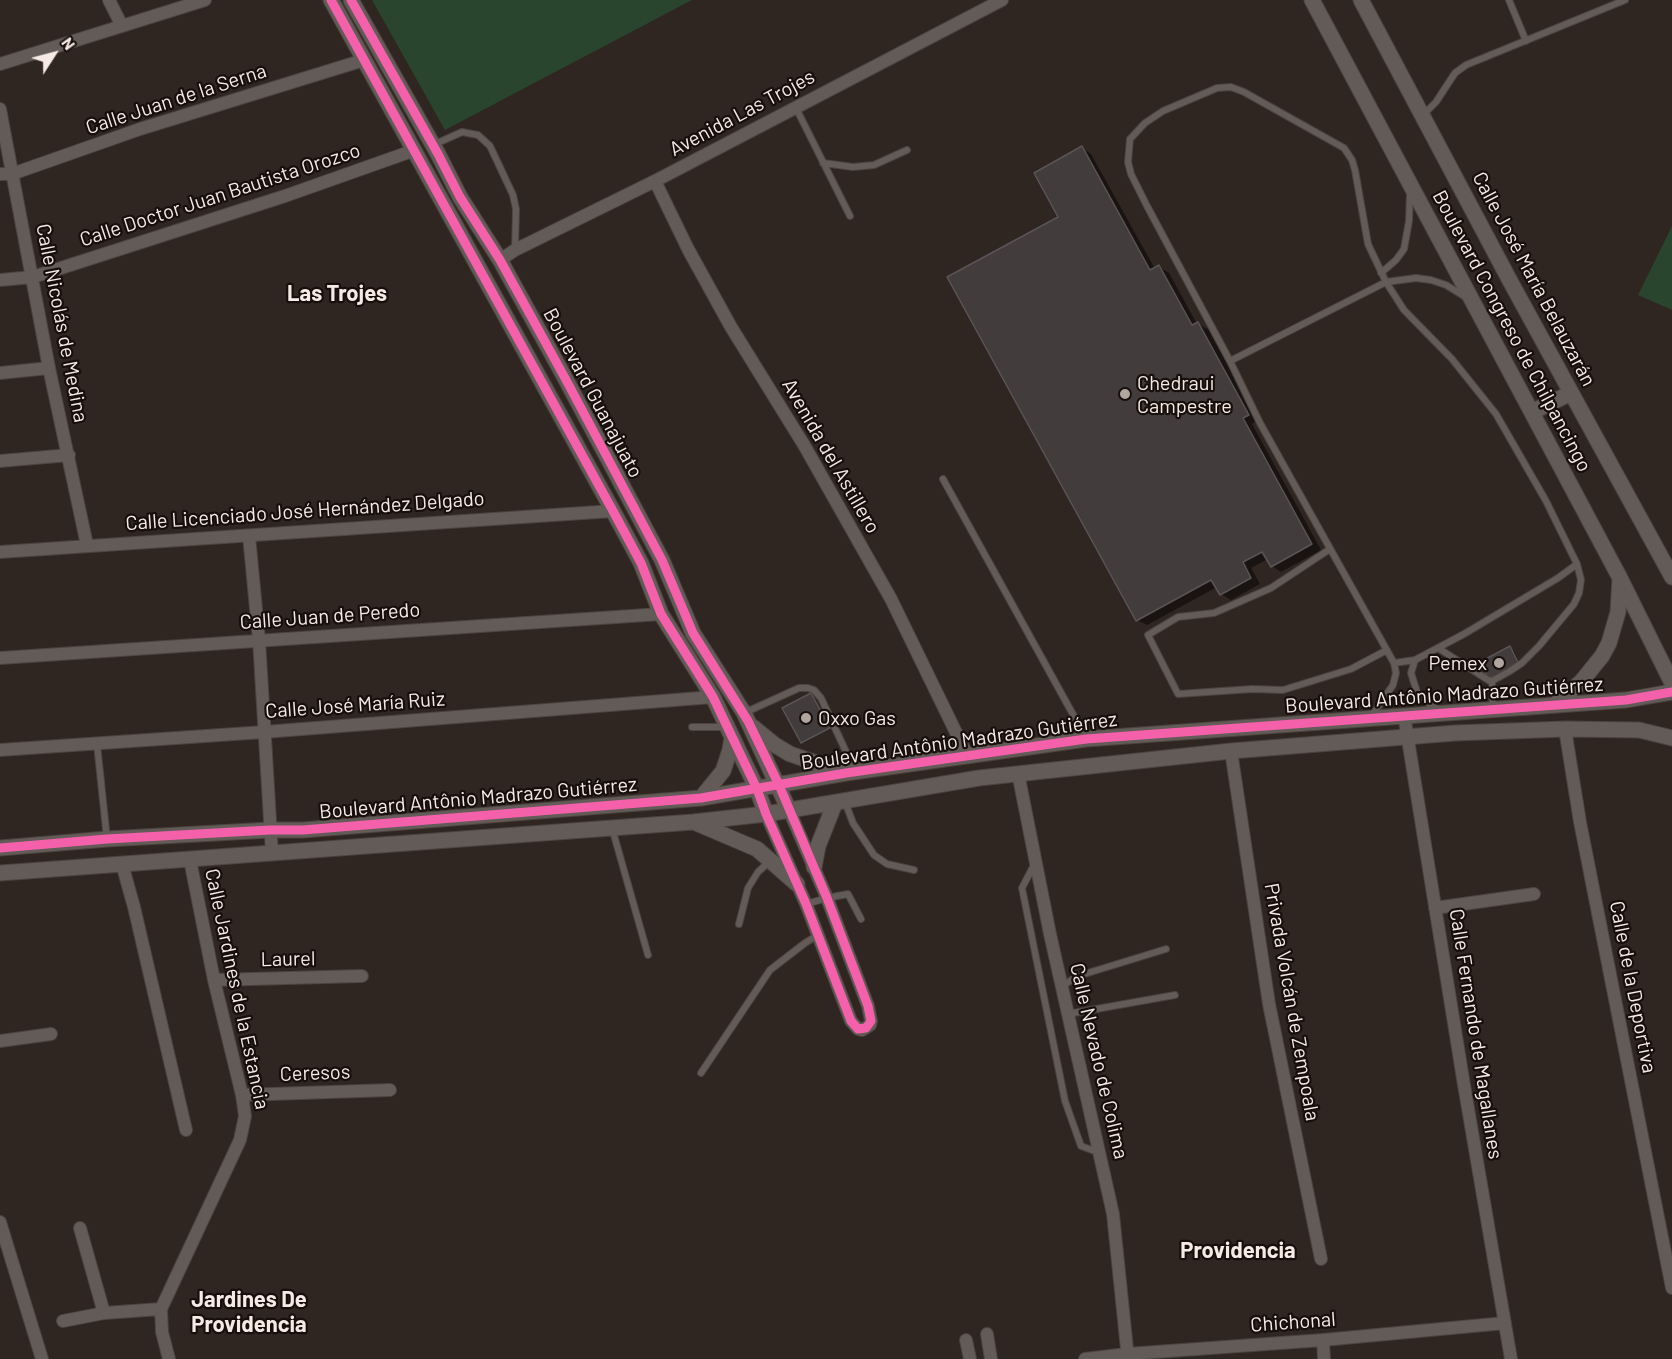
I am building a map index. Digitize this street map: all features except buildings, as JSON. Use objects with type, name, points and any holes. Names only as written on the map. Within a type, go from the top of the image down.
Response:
[{"type":"street","points":[[109,0],[122,26]]},
{"type":"street","points":[[0,64],[205,0]]},
{"type":"street","name":"Boulevard Guanajuato","points":[[332,0],[641,563],[662,614],[713,697],[757,789],[766,814]]},
{"type":"street","name":"Boulevard Guanajuato","points":[[351,0],[460,196],[500,260],[662,560],[693,633],[746,717],[789,810]]},
{"type":"street","name":"Avenida Las Trojes","points":[[500,260],[515,250],[655,181],[1002,0]]},
{"type":"street","name":"Boulevard Congreso de Chilpancingo","points":[[1312,0],[1620,578],[1672,683]]},
{"type":"street","name":"Calle José María Belauzarán","points":[[1361,0],[1672,577]]},
{"type":"street","name":"Calle Juan de la Serna","points":[[6,174],[140,129],[364,60]]},
{"type":"street","name":"Calle Nicolás de Medina","points":[[0,109],[6,174],[33,277],[49,368],[87,545]]},
{"type":"street","name":"Calle Doctor Juan Bautista Orozco","points":[[0,280],[33,277],[285,196],[415,150]]},
{"type":"street","name":"Avenida del Astillero","points":[[655,181],[688,249],[731,327],[804,445],[891,599],[967,755]]},
{"type":"street","points":[[0,373],[49,368]]},
{"type":"street","points":[[1532,412],[1571,393]]},
{"type":"street","points":[[0,461],[69,455]]},
{"type":"street","name":"Calle Licenciado José Hernández Delgado","points":[[0,552],[613,511]]},
{"type":"street","points":[[249,536],[259,640],[272,853]]},
{"type":"street","points":[[1554,705],[1581,682],[1610,643],[1618,612],[1620,578]]},
{"type":"street","name":"Calle Juan de Peredo","points":[[0,658],[662,614]]},
{"type":"street","name":"Boulevard Antônio Madrazo Gutiérrez","points":[[0,848],[107,839],[303,830],[701,798],[1086,738],[1626,700],[1672,692]]},
{"type":"street","name":"Calle José María Ruiz","points":[[0,750],[713,697]]},
{"type":"street","name":"Calle Fernando de Magallanes","points":[[1404,715],[1511,1359]]},
{"type":"street","points":[[746,717],[775,745],[790,754],[821,766],[851,773]]},
{"type":"street","name":"Boulevard Antônio Madrazo Gutiérrez","points":[[0,873],[693,822],[766,814],[978,778],[1231,751],[1406,737],[1565,729],[1629,729],[1672,738]]},
{"type":"street","name":"Calle de la Deportiva","points":[[1565,729],[1580,822],[1672,1288]]},
{"type":"street","points":[[701,798],[723,771],[730,750],[729,732]]},
{"type":"street","name":"Privada Volcán de Zempoala","points":[[1231,751],[1269,1004],[1321,1259]]},
{"type":"street","name":"Calle Nevado de Colima","points":[[1018,773],[1068,1014],[1113,1214],[1128,1356]]},
{"type":"street","points":[[814,867],[818,846],[840,802]]},
{"type":"street","points":[[766,814],[806,904],[851,1021],[858,1029],[866,1028],[871,1021],[868,1006],[827,898],[789,810]]},
{"type":"street","points":[[693,822],[746,843],[771,860],[797,884]]},
{"type":"street","name":"Calle Jardines de la Estancia","points":[[169,1359],[162,1332],[162,1309],[240,1140],[245,1116],[190,860]]},
{"type":"street","points":[[122,864],[186,1130]]},
{"type":"street","points":[[1435,909],[1534,894]]},
{"type":"street","name":"Laurel","points":[[214,980],[362,976]]},
{"type":"street","points":[[0,1041],[51,1034]]},
{"type":"street","name":"Ceresos","points":[[242,1095],[390,1090]]},
{"type":"street","points":[[0,1222],[42,1359]]},
{"type":"street","points":[[80,1228],[104,1312]]},
{"type":"street","points":[[63,1321],[104,1312],[162,1309]]},
{"type":"street","name":"Chichonal","points":[[1085,1359],[1505,1323]]},
{"type":"street","points":[[987,1334],[992,1359]]},
{"type":"street","points":[[966,1340],[970,1359]]},
{"type":"street","points":[[1323,1340],[1324,1359]]},
{"type":"lane","points":[[1509,0],[1526,41]]},
{"type":"lane","points":[[1422,115],[1436,102],[1455,73],[1466,65],[1625,0]]},
{"type":"lane","points":[[1370,718],[1393,685],[1396,673],[1394,663],[1260,423],[1230,361],[1131,174],[1128,151],[1130,140],[1138,129],[1163,111],[1217,88],[1231,87],[1244,92],[1344,148],[1353,160],[1368,244],[1386,282],[1404,310],[1452,359],[1496,414],[1530,471],[1572,550],[1581,580],[1574,604],[1522,663],[1492,681]]},
{"type":"lane","points":[[795,107],[850,216]]},
{"type":"lane","points":[[433,145],[462,132],[478,135],[490,146],[513,195],[516,209],[515,250]]},
{"type":"lane","points":[[823,163],[853,167],[874,165],[907,150]]},
{"type":"lane","points":[[1381,273],[1396,261],[1404,249],[1409,221],[1410,183]]},
{"type":"lane","points":[[1230,361],[1386,282],[1416,278],[1431,280],[1446,285],[1472,300]]},
{"type":"lane","points":[[943,479],[1086,738]]},
{"type":"lane","points":[[1330,549],[1271,588],[1214,613],[1178,617],[1148,634],[1178,694],[1252,689],[1283,690],[1351,669],[1387,650]]},
{"type":"lane","points":[[1394,663],[1415,660],[1438,648],[1558,578],[1577,564]]},
{"type":"lane","points":[[1438,648],[1478,675],[1492,681]]},
{"type":"lane","points":[[1415,660],[1411,673],[1417,692],[1430,705],[1446,713]]},
{"type":"lane","points":[[1492,681],[1493,709]]},
{"type":"lane","points":[[746,717],[799,688],[814,690],[825,708],[851,773]]},
{"type":"lane","points":[[692,727],[729,732]]},
{"type":"lane","points":[[97,744],[107,839]]},
{"type":"lane","points":[[840,802],[874,855],[887,864],[914,870]]},
{"type":"lane","points":[[612,828],[648,955]]},
{"type":"lane","points":[[739,924],[748,888],[758,872],[771,860]]},
{"type":"lane","points":[[1036,862],[1022,888],[1065,1101],[1081,1146],[1101,1153]]},
{"type":"lane","points":[[806,904],[848,894],[861,919]]},
{"type":"lane","points":[[701,1073],[770,970],[818,935]]},
{"type":"lane","points":[[1062,986],[1078,976],[1166,949]]},
{"type":"lane","points":[[1068,1014],[1175,995]]},
{"type":"green space","points":[[372,0],[692,0],[445,130]]},
{"type":"green space","points":[[1672,226],[1672,310],[1638,295]]},
{"type":"cycle path","points":[[331,0],[641,563],[661,614],[713,697],[757,789],[806,904],[851,1021],[858,1029],[866,1028],[871,1021],[868,1006],[827,898],[779,785],[748,721],[693,633],[662,560],[565,378],[500,260],[460,197],[351,0]]},
{"type":"cycle path","points":[[0,848],[107,839],[303,830],[701,798],[846,773],[1086,739],[1626,700],[1672,692]]},
{"type":"place","name":"Chedraui Campestre","points":[[1125,394]]},
{"type":"place","name":"Pemex","points":[[1499,663]]},
{"type":"place","name":"Oxxo Gas","points":[[806,718]]},
{"type":"district","name":"Las Trojes","points":[[337,294]]},
{"type":"district","name":"Providencia","points":[[1238,1251]]},
{"type":"district","name":"Jardines De Providencia","points":[[249,1312]]}]
